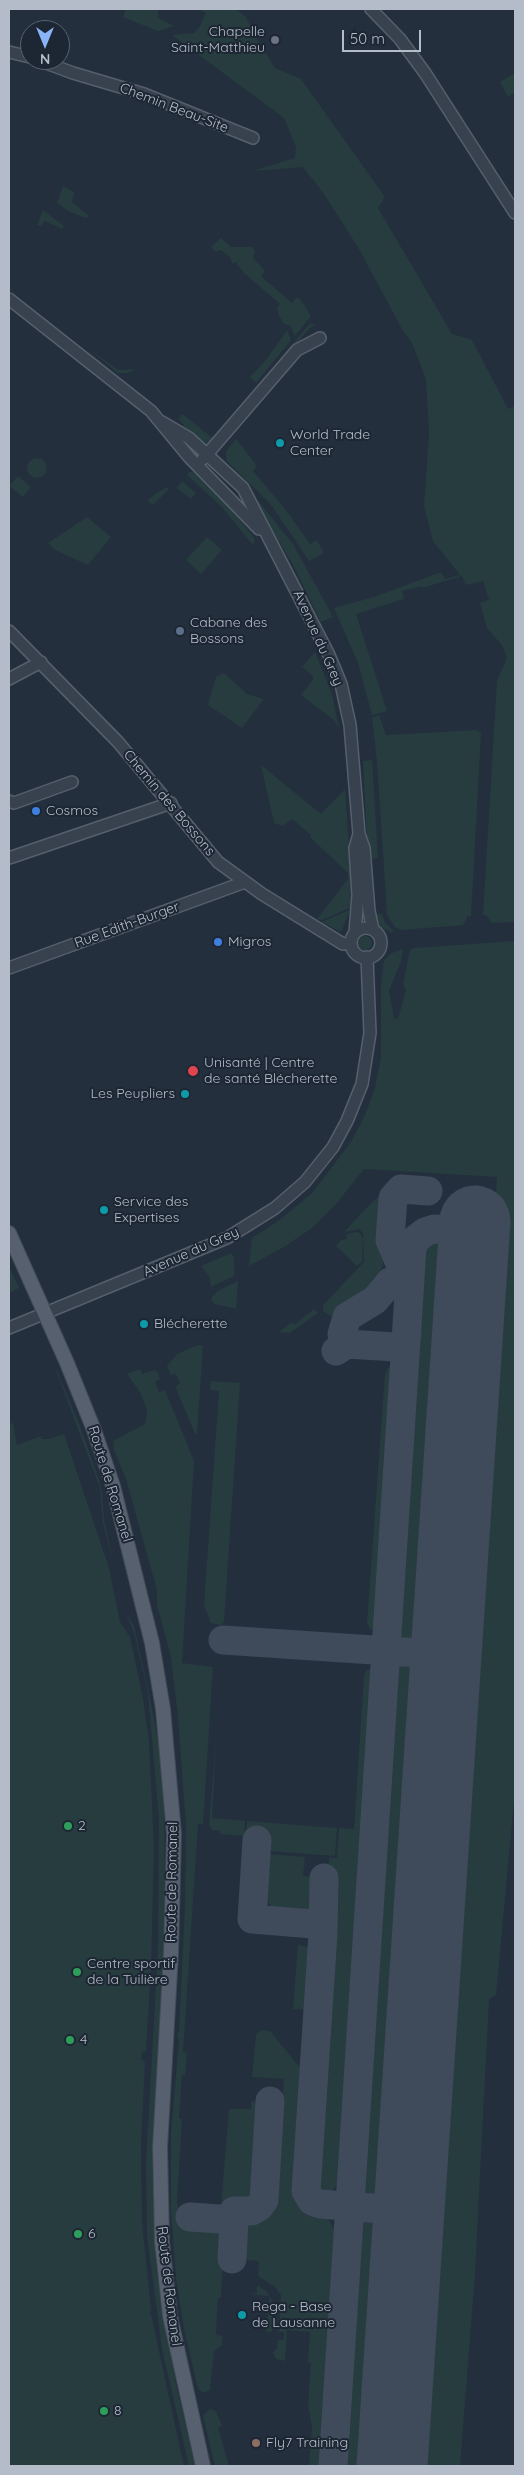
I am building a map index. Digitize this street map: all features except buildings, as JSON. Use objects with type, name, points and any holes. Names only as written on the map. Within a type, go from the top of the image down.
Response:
[{"type":"main road","name":"Route de Romanel","points":[[9,1233],[94,1430],[113,1486],[152,1643],[163,1710],[174,1834],[173,1926],[160,2147],[161,2233],[170,2316],[203,2466]]},
{"type":"street","points":[[370,9],[400,39],[426,73],[515,213]]},
{"type":"street","name":"Chemin Beau-Site","points":[[65,70],[144,94],[253,138]]},
{"type":"street","name":"Avenue du Grey","points":[[9,299],[30,318],[123,387],[162,422],[197,466],[267,537]]},
{"type":"street","points":[[197,466],[297,350],[320,338]]},
{"type":"street","name":"Avenue du Grey","points":[[162,422],[189,438],[243,488],[329,655],[341,684],[352,739],[359,834],[364,848],[369,911],[374,930]]},
{"type":"street","name":"Chemin des Bossons","points":[[9,631],[118,742],[171,803],[218,862],[245,882],[343,944],[353,938]]},
{"type":"street","points":[[9,680],[41,662]]},
{"type":"street","points":[[9,801],[14,803],[72,782]]},
{"type":"street","points":[[9,858],[171,803]]},
{"type":"street","name":"Avenue du Grey","points":[[353,938],[358,895],[355,848],[359,834]]},
{"type":"street","name":"Rue Edith-Burger","points":[[9,968],[245,882]]},
{"type":"street","points":[[362,928],[374,930],[379,937],[380,946],[375,954],[367,957],[356,954],[353,938],[362,928]]},
{"type":"street","name":"Avenue du Grey","points":[[9,1328],[227,1238],[275,1208],[311,1175],[333,1147],[347,1121],[362,1084],[370,1034],[367,957]]},
{"type":"green space","points":[[126,9],[158,9],[158,18],[174,26],[158,31],[123,17]]},
{"type":"green space","points":[[197,9],[236,9],[246,17],[275,68],[301,79],[385,197],[378,208],[452,334],[472,340],[508,409],[515,406],[515,922],[492,923],[486,915],[483,915],[497,681],[507,658],[502,645],[487,628],[480,603],[489,600],[483,581],[466,585],[462,576],[422,588],[421,586],[402,591],[404,599],[356,614],[387,711],[372,715],[358,663],[334,608],[374,597],[441,572],[445,579],[460,575],[433,541],[424,506],[429,434],[426,379],[412,343],[402,329],[359,249],[324,194],[303,167],[253,171],[295,158],[296,147],[284,118],[172,35],[194,33],[200,26],[206,13]]},
{"type":"green space","points":[[515,73],[515,92],[508,97],[500,82]]},
{"type":"green space","points":[[63,186],[74,192],[72,202],[89,216],[86,218],[68,211],[57,203]]},
{"type":"green space","points":[[43,210],[64,226],[62,229],[45,221],[41,226],[37,225]]},
{"type":"green space","points":[[221,238],[231,247],[253,247],[255,253],[253,258],[265,271],[261,276],[292,303],[297,297],[301,300],[311,316],[295,336],[290,325],[284,324],[279,316],[277,307],[280,304],[244,273],[237,264],[238,261],[233,264],[230,257],[221,250],[215,252],[211,247]]},
{"type":"green space","points":[[310,323],[315,325],[309,329],[260,387],[259,385]]},
{"type":"green space","points":[[287,330],[291,340],[256,383],[250,377],[266,360]]},
{"type":"green space","points":[[85,346],[118,370],[136,369],[128,373],[118,373]]},
{"type":"green space","points":[[182,415],[216,441],[207,447],[204,446],[182,427],[184,425],[178,419]]},
{"type":"green space","points":[[236,439],[255,463],[256,467],[253,471],[286,510],[310,544],[317,540],[324,553],[309,561],[272,506],[226,460],[226,451]]},
{"type":"green space","points":[[37,458],[44,461],[47,468],[44,475],[37,478],[30,475],[27,468],[30,461]]},
{"type":"green space","points":[[189,472],[193,472],[240,520],[255,539],[254,543],[252,544],[222,507],[187,475]]},
{"type":"green space","points":[[18,476],[31,487],[23,497],[9,486]]},
{"type":"green space","points":[[182,481],[196,493],[191,499],[177,488]]},
{"type":"green space","points":[[166,487],[169,489],[153,505],[147,500]]},
{"type":"green space","points":[[248,488],[293,544],[333,617],[321,622],[293,565]]},
{"type":"green space","points":[[87,517],[111,537],[88,565],[55,550],[48,543]]},
{"type":"green space","points":[[207,537],[222,550],[201,574],[186,560]]},
{"type":"green space","points":[[315,652],[332,694],[339,730],[335,721],[301,695],[313,680],[313,676],[302,667]]},
{"type":"green space","points":[[224,673],[247,694],[264,699],[242,728],[208,705],[216,677]]},
{"type":"green space","points":[[379,715],[386,735],[477,730],[481,733],[471,916],[468,916],[463,925],[401,930],[395,927],[387,915],[377,761],[372,718]]},
{"type":"green space","points":[[372,760],[378,858],[368,859],[363,761]]},
{"type":"green space","points":[[261,765],[321,814],[345,789],[351,876],[350,908],[322,920],[317,919],[348,879],[348,873],[310,837],[311,835],[292,819],[283,826],[274,823]]},
{"type":"green space","points":[[350,910],[341,932],[321,922]]},
{"type":"green space","points":[[374,914],[382,914],[385,923],[393,930],[392,933],[381,927]]},
{"type":"green space","points":[[362,936],[368,936],[372,943],[368,950],[362,950],[358,946],[358,940]]},
{"type":"green space","points":[[515,941],[515,1790],[496,1995],[489,1999],[475,2274],[460,2466],[411,2466],[497,1177],[364,1169],[336,1204],[312,1228],[284,1247],[249,1266],[252,1238],[281,1219],[312,1193],[351,1142],[365,1115],[375,1088],[381,1058],[381,984],[384,960],[392,953],[403,949],[401,961],[389,991],[394,1018],[398,1019],[406,990],[403,984],[410,950],[414,948]]},
{"type":"green space","points":[[378,1198],[387,1200],[383,1265],[371,1295],[331,1316],[323,1311],[323,1305],[364,1262],[363,1233],[359,1229],[344,1232]]},
{"type":"green space","points":[[355,1232],[360,1233],[363,1239],[362,1262],[357,1266],[336,1246],[341,1240],[347,1239],[346,1235]]},
{"type":"green space","points":[[439,1237],[448,1240],[455,1255],[430,1629],[422,1643],[412,1645],[402,1642],[395,1627],[420,1253],[424,1243]]},
{"type":"green space","points":[[231,1253],[234,1257],[234,1276],[211,1287],[209,1276],[201,1266]]},
{"type":"green space","points":[[9,1266],[19,1288],[9,1293]]},
{"type":"green space","points":[[238,1281],[236,1309],[215,1304],[211,1300],[218,1291]]},
{"type":"green space","points":[[398,1297],[400,1300],[398,1324],[394,1334],[396,1299]]},
{"type":"green space","points":[[314,1309],[318,1313],[290,1333],[279,1332],[291,1323],[295,1324]]},
{"type":"green space","points":[[198,1345],[203,1346],[197,1434],[195,1434],[175,1386],[180,1384],[176,1374],[171,1375],[167,1366],[177,1354]]},
{"type":"green space","points":[[51,1357],[80,1426],[99,1480],[104,1519],[115,1570],[103,1523],[100,1488]]},
{"type":"green space","points":[[393,1367],[399,1371],[400,1375],[383,1624],[380,1630],[375,1631],[370,1629],[367,1623],[385,1374],[388,1368]]},
{"type":"green space","points":[[140,1369],[142,1374],[155,1370],[158,1373],[160,1379],[155,1382],[159,1392],[165,1390],[194,1461],[182,1663],[213,1667],[203,1824],[198,1824],[183,2052],[187,2053],[185,2075],[182,2075],[179,2119],[182,2119],[177,2202],[180,2213],[187,2220],[222,2223],[231,2234],[229,2259],[223,2259],[221,2298],[218,2298],[216,2335],[223,2336],[222,2345],[214,2351],[210,2390],[204,2393],[198,2389],[184,2329],[176,2277],[171,2210],[171,2132],[179,2040],[177,2034],[179,2032],[185,1905],[186,1826],[178,1717],[171,1657],[157,1605],[157,1590],[126,1479],[114,1450],[113,1441],[145,1424],[147,1410],[140,1392],[127,1374]]},
{"type":"green space","points":[[211,1381],[240,1383],[224,1622],[221,1625],[211,1623],[204,1605],[219,1391],[210,1390]]},
{"type":"green space","name":"Centre sportif de la Tuilière","points":[[13,1423],[17,1445],[41,1436],[42,1439],[49,1439],[64,1434],[109,1568],[120,1622],[130,1637],[143,1698],[149,1741],[154,1847],[151,1970],[146,2051],[142,2052],[141,2060],[145,2061],[141,2144],[142,2222],[151,2310],[149,2314],[151,2314],[184,2466],[9,2466],[9,1424]]},
{"type":"green space","points":[[127,1615],[134,1626],[149,1693],[160,1752],[164,1794],[165,1923],[152,2163],[156,2267],[176,2384],[195,2466],[189,2466],[162,2349],[147,2235],[146,2163],[158,1949],[159,1820],[148,1693],[135,1636]]},
{"type":"green space","points":[[410,1660],[420,1664],[427,1678],[393,2184],[385,2198],[375,2200],[364,2196],[358,2182],[392,1676],[396,1666]]},
{"type":"green space","points":[[372,1668],[377,1670],[380,1676],[347,2170],[332,2192],[325,2195],[315,2189],[333,1916],[326,1915],[329,1858],[337,1858],[339,1828],[354,1829],[364,1676],[366,1671]]},
{"type":"green space","points":[[216,1739],[212,1818],[245,1821],[244,1836],[220,1834],[220,1831],[212,1830],[209,1825]]},
{"type":"green space","points":[[247,1821],[337,1828],[335,1856],[269,1851],[269,1840],[246,1838]]},
{"type":"green space","points":[[268,1854],[305,1857],[303,1876],[320,1878],[318,1915],[276,1912],[265,1899]]},
{"type":"green space","points":[[298,1945],[313,1948],[310,2007],[307,2010],[293,2009]]},
{"type":"green space","points":[[261,2030],[270,2031],[303,2071],[297,2195],[306,2210],[317,2217],[328,2219],[342,2243],[327,2466],[309,2466],[312,2426],[308,2405],[311,2363],[308,2362],[310,2332],[287,2330],[285,2361],[276,2359],[273,2353],[277,2348],[278,2340],[284,2340],[284,2332],[279,2332],[281,2295],[275,2287],[258,2276],[259,2261],[235,2259],[239,2215],[255,2213],[266,2203],[274,2101],[282,2101],[284,2079],[252,2077],[256,2034]]},
{"type":"green space","points":[[251,2101],[263,2102],[266,2107],[260,2194],[253,2205],[221,2206],[229,2109],[251,2109]]},
{"type":"green space","points":[[373,2216],[379,2218],[387,2225],[390,2236],[374,2466],[339,2466],[354,2232],[359,2222]]},
{"type":"green space","points":[[257,2285],[266,2291],[269,2296],[251,2294],[257,2293]]},
{"type":"green space","points":[[270,2297],[273,2301],[272,2332],[266,2332]]},
{"type":"green space","points":[[210,2409],[216,2411],[222,2426],[218,2428],[229,2466],[215,2466],[203,2416]]},
{"type":"taxiway","points":[[407,1280],[390,1240],[393,1198],[401,1189],[428,1191]]},
{"type":"taxiway","points":[[333,2466],[412,1248],[416,1239],[425,1232],[434,1229],[451,1230],[467,1236],[473,1255]]},
{"type":"taxiway","points":[[351,1344],[346,1342],[342,1334],[347,1317],[375,1300],[390,1282],[404,1281],[409,1285],[409,1290]]},
{"type":"taxiway","points":[[336,1351],[347,1344],[396,1347],[403,1343],[407,1335]]},
{"type":"taxiway","points":[[413,1652],[425,1651],[438,1642],[445,1633],[449,1618]]},
{"type":"taxiway","points":[[223,1640],[419,1653],[433,1659],[440,1667],[444,1687]]},
{"type":"taxiway","points":[[257,1840],[252,1919],[313,1924],[321,1929],[323,1934]]},
{"type":"taxiway","points":[[324,1878],[323,1934],[306,2191],[312,2201],[320,2204],[384,2209],[392,2213],[402,2223],[407,2242]]},
{"type":"taxiway","points":[[234,2220],[234,2211],[252,2211],[259,2207],[264,2200],[270,2101]]},
{"type":"taxiway","points":[[384,2209],[393,2207],[402,2200],[407,2193],[411,2179]]},
{"type":"taxiway","points":[[190,2217],[234,2220],[232,2259]]},
{"type":"runway","points":[[392,2466],[475,1221]]},
{"type":"place","name":"Chapelle Saint-Matthieu","points":[[275,40]]},
{"type":"place","name":"World Trade Center","points":[[280,443]]},
{"type":"place","name":"Cabane des Bossons","points":[[180,631]]},
{"type":"place","name":"Cosmos","points":[[36,811]]},
{"type":"place","name":"Migros","points":[[218,942]]},
{"type":"place","name":"Unisanté | Centre de santé Blécherette","points":[[193,1071]]},
{"type":"place","name":"Les Peupliers","points":[[185,1094]]},
{"type":"place","name":"Service des Expertises","points":[[104,1210]]},
{"type":"place","name":"Blécherette","points":[[144,1324]]},
{"type":"place","name":"2","points":[[68,1826]]},
{"type":"place","name":"Centre sportif de la Tuilière","points":[[77,1972]]},
{"type":"place","name":"4","points":[[70,2040]]},
{"type":"place","name":"6","points":[[78,2234]]},
{"type":"place","name":"Rega - Base de Lausanne","points":[[242,2315]]},
{"type":"place","name":"8","points":[[104,2411]]},
{"type":"place","name":"Fly7 Training","points":[[256,2443]]}]
